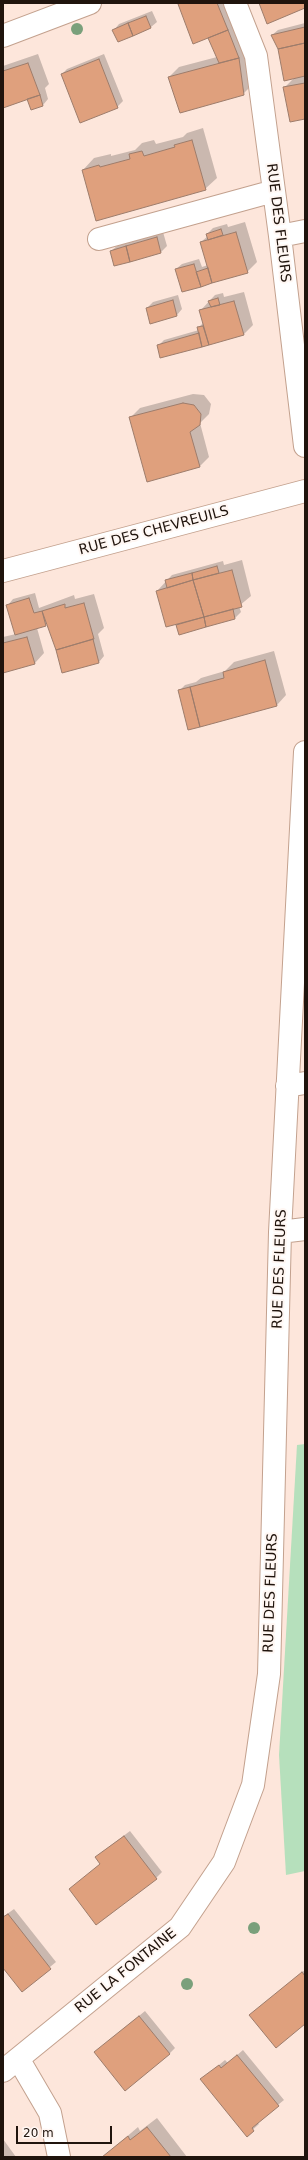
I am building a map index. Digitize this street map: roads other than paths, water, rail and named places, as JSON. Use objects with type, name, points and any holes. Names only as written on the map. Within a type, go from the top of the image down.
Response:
[{"type":"street","points":[[3,36],[90,3]]},
{"type":"street","name":"RUE DES FLEURS","points":[[235,3],[256,56],[302,405],[305,446]]},
{"type":"street","points":[[99,239],[274,192]]},
{"type":"street","points":[[280,236],[305,231]]},
{"type":"street","name":"RUE DES CHEVREUILS","points":[[3,571],[305,491]]},
{"type":"street","name":"RUE DES FLEURS","points":[[253,1785],[269,1674],[280,1232],[296,1084],[305,752]]},
{"type":"street","points":[[280,1232],[305,1229]]},
{"type":"street","name":"RUE LA FONTAINE","points":[[11,2065],[180,1927],[224,1862],[253,1785]]},
{"type":"street","points":[[11,2065],[50,2113],[59,2157]]}]
